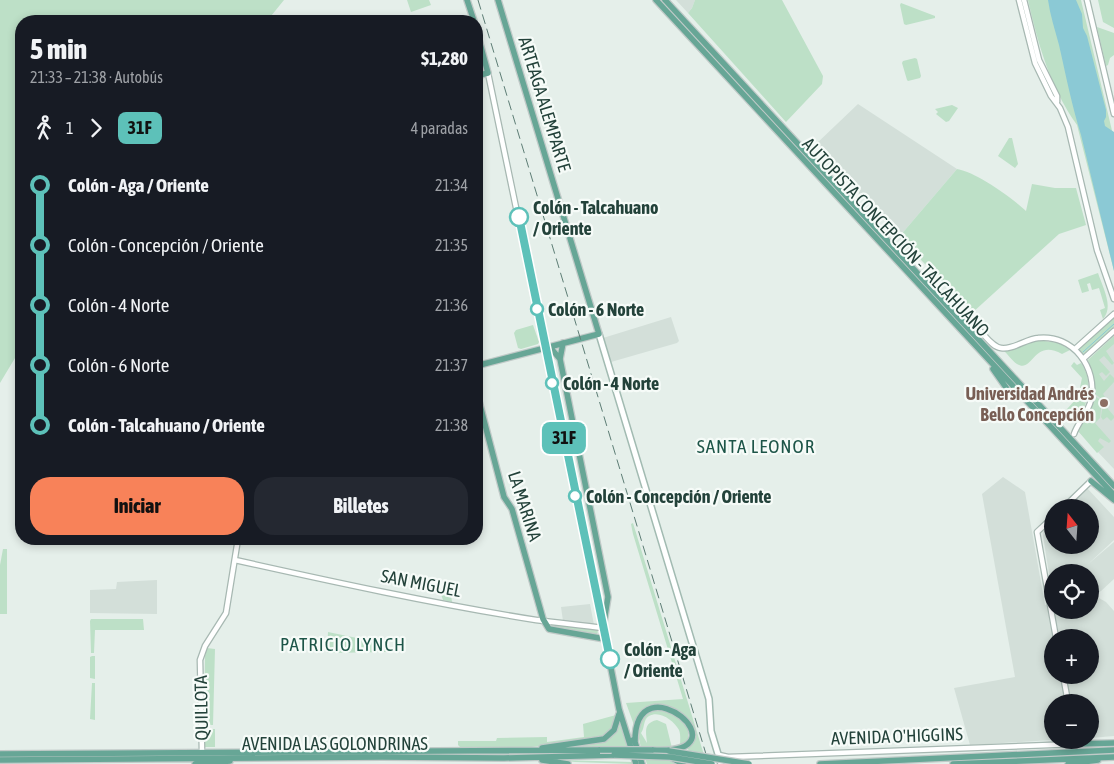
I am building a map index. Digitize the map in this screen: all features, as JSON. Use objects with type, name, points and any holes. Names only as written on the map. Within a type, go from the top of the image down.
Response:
[{"type":"main road","points":[[467,0],[472,15]]},
{"type":"main road","name":"ARTEAGA ALEMPARTE","points":[[498,0],[709,700],[711,731],[721,764]]},
{"type":"main road","name":"AUTOPISTA CONCEPCIÓN - TALCAHUANO","points":[[656,0],[1114,495]]},
{"type":"main road","name":"AUTOPISTA CONCEPCIÓN - TALCAHUANO","points":[[665,0],[1114,486]]},
{"type":"main road","points":[[483,55],[488,73],[483,74]]},
{"type":"main road","points":[[947,305],[978,329]]},
{"type":"main road","points":[[483,364],[599,334]]},
{"type":"main road","points":[[563,342],[560,359],[608,597],[603,628],[619,709],[636,764]]},
{"type":"main road","points":[[547,346],[560,359]]},
{"type":"main road","points":[[982,352],[1012,396]]},
{"type":"main road","name":"LA MARINA","points":[[483,417],[504,497],[512,509],[544,621],[549,629],[605,639]]},
{"type":"main road","points":[[1074,434],[1078,447]]},
{"type":"main road","points":[[1092,481],[1114,500]]},
{"type":"main road","points":[[642,764],[635,742],[636,728],[642,716],[652,709],[662,708],[673,711],[689,723],[692,733],[688,744],[669,754]]},
{"type":"main road","points":[[524,752],[604,739],[615,728],[619,709]]},
{"type":"main road","points":[[627,735],[635,742]]},
{"type":"main road","points":[[1099,743],[1114,743]]},
{"type":"main road","points":[[382,757],[388,750]]},
{"type":"main road","name":"AVENIDA LAS GOLONDRINAS","points":[[1,756],[120,752],[388,750],[669,754]]},
{"type":"main road","name":"AVENIDA O'HIGGINS","points":[[820,764],[1114,750]]},
{"type":"main road","points":[[120,752],[127,761],[134,752]]},
{"type":"main road","name":"AVENIDA LAS GOLONDRINAS","points":[[1,756],[127,761],[241,758],[532,758],[601,753]]},
{"type":"main road","points":[[669,754],[683,764]]},
{"type":"main road","points":[[669,754],[712,764]]},
{"type":"main road","points":[[669,754],[749,764]]},
{"type":"main road","points":[[1068,764],[1092,762],[1113,757]]},
{"type":"main road","name":"AVENIDA O'HIGGINS","points":[[953,764],[1113,757]]},
{"type":"main road","points":[[195,764],[220,763],[241,758]]},
{"type":"main road","points":[[532,758],[568,764]]},
{"type":"street","points":[[1019,0],[1035,63],[1051,96],[1057,102]]},
{"type":"street","points":[[1024,0],[1037,53],[1057,96],[1057,102],[1070,134],[1097,250],[1114,299]]},
{"type":"street","points":[[1086,0],[1114,114]]},
{"type":"street","points":[[488,73],[547,346]]},
{"type":"street","points":[[1074,349],[1114,314]]},
{"type":"street","points":[[978,329],[999,348],[1005,348],[1028,340],[1044,338],[1058,340],[1074,349],[1083,359],[1091,376],[1092,394],[1088,409],[1074,434]]},
{"type":"street","points":[[1083,359],[1114,331]]},
{"type":"street","points":[[1073,499],[1092,481]]},
{"type":"street","points":[[1044,525],[1037,532],[1054,629]]},
{"type":"street","points":[[235,560],[237,545]]},
{"type":"street","name":"SAN MIGUEL","points":[[235,560],[326,580],[544,621],[603,628]]},
{"type":"street","name":"QUILLOTA","points":[[202,752],[202,674],[200,665],[204,649],[226,613],[235,560]]},
{"type":"street","name":"AVENIDA O'HIGGINS","points":[[718,755],[728,757],[1044,743]]},
{"type":"shaded area","points":[[676,0],[695,0],[688,13]]},
{"type":"shaded area","points":[[858,104],[957,169],[899,237],[815,145]]},
{"type":"shaded area","points":[[671,317],[679,341],[677,343],[611,362],[603,338]]},
{"type":"shaded area","name":"Universidad Andrés Bello Concepción","points":[[1114,336],[1114,469],[1078,431],[1090,412],[1095,394],[1095,384],[1088,360]]},
{"type":"shaded area","points":[[1003,477],[1025,492],[1044,599],[1044,619],[1099,619],[1099,598],[1106,602],[1114,611],[1114,736],[1099,737],[1099,694],[1044,694],[1044,740],[970,745],[954,688],[1015,677],[982,494]]},
{"type":"shaded area","points":[[1087,488],[1097,499],[1075,499]]},
{"type":"shaded area","points":[[1099,501],[1114,517],[1114,540],[1099,554]]},
{"type":"shaded area","points":[[1114,542],[1114,579],[1099,592],[1099,564],[1088,564]]},
{"type":"shaded area","points":[[1046,554],[1099,554],[1088,564],[1048,564]]},
{"type":"shaded area","points":[[157,580],[157,614],[90,613],[90,590],[116,589],[117,582]]},
{"type":"shaded area","points":[[590,604],[594,625],[563,621],[561,607]]},
{"type":"green space","points":[[0,0],[284,0],[272,15],[15,15],[15,358],[0,383]]},
{"type":"green space","points":[[407,0],[429,0],[431,5],[411,12]]},
{"type":"green space","points":[[695,0],[782,0],[823,76],[822,84],[786,122],[688,13]]},
{"type":"green space","points":[[1028,0],[1081,0],[1114,139],[1114,271],[1077,125],[1059,96],[1046,65]]},
{"type":"green space","points":[[1098,0],[1114,0],[1114,28],[1103,22]]},
{"type":"green space","points":[[901,3],[935,16],[935,18],[906,25],[904,24]]},
{"type":"green space","points":[[1097,27],[1114,33],[1114,55],[1106,66]]},
{"type":"green space","points":[[917,59],[921,76],[920,78],[908,81],[902,63],[903,61]]},
{"type":"green space","points":[[952,105],[958,108],[949,121],[946,122],[936,114],[938,112],[935,109]]},
{"type":"green space","points":[[1009,138],[1012,138],[1018,164],[1015,168],[998,156]]},
{"type":"green space","points":[[957,169],[974,175],[1003,192],[1026,211],[1032,184],[1055,188],[1076,188],[1086,225],[1059,234],[972,313],[899,237]]},
{"type":"green space","points":[[1098,273],[1108,303],[1108,309],[1103,319],[1100,310],[1105,308],[1099,288],[1092,290],[1090,283],[1087,284],[1089,291],[1082,293],[1078,280]]},
{"type":"green space","points":[[1114,317],[1114,327],[1088,352],[1080,353],[1080,348]]},
{"type":"green space","points":[[533,325],[538,344],[521,349],[518,348],[514,333],[516,330]]},
{"type":"green space","points":[[1114,336],[1114,344],[1106,351],[1114,363],[1112,365],[1104,356],[1099,360],[1110,372],[1106,376],[1102,372],[1099,374],[1104,381],[1110,374],[1114,378],[1114,382],[1103,394],[1105,397],[1103,400],[1095,394],[1095,384],[1088,360]]},
{"type":"green space","points":[[1037,340],[1059,343],[1070,350],[1062,354],[1052,350],[1045,350],[1022,366],[1015,363],[1003,350]]},
{"type":"green space","points":[[1074,362],[1077,365],[1081,363],[1085,370],[1088,394],[1083,410],[1073,422],[1067,417],[1067,409],[1078,397],[1082,378],[1071,366]]},
{"type":"green space","points":[[1095,396],[1102,401],[1100,418],[1095,423],[1111,441],[1109,443],[1100,438],[1098,441],[1104,447],[1097,453],[1078,431],[1090,412]]},
{"type":"green space","points":[[1103,403],[1114,416],[1111,421],[1107,417],[1103,420],[1101,417]]},
{"type":"green space","points":[[633,523],[704,755],[690,752],[687,748],[693,732],[691,724],[686,718],[667,708],[654,706],[643,711],[634,725],[626,703],[683,699],[633,534],[631,524]]},
{"type":"green space","points":[[3,549],[7,549],[7,614],[0,614],[0,565]]},
{"type":"green space","points":[[450,587],[452,602],[443,600],[439,588]]},
{"type":"green space","points":[[91,619],[143,619],[144,630],[95,630],[94,653],[91,653]]},
{"type":"green space","points":[[555,623],[597,630],[598,632],[596,635],[551,627],[551,624]]},
{"type":"green space","points":[[328,632],[386,644],[386,652],[327,653]]},
{"type":"green space","points":[[207,648],[215,649],[213,725],[205,725],[204,722],[205,656]]},
{"type":"green space","points":[[95,656],[95,679],[90,678],[90,657]]},
{"type":"green space","points":[[92,683],[95,683],[95,720],[90,719]]},
{"type":"green space","points":[[654,710],[674,715],[688,728],[688,741],[680,746],[680,734],[677,727],[666,717],[658,714],[649,716],[646,719],[641,733],[647,743],[646,728],[649,723],[657,720],[666,724],[676,764],[647,764],[638,734],[641,721]]},
{"type":"green space","points":[[616,715],[611,729],[607,734],[600,737],[525,748],[492,749],[460,747],[458,745],[458,741],[496,741],[497,738],[547,737],[547,742],[584,737],[583,724]]},
{"type":"green space","points":[[620,725],[627,746],[559,748],[604,741],[613,736]]},
{"type":"green space","points":[[205,729],[215,729],[215,747],[205,747]]},
{"type":"green space","points":[[559,760],[632,762],[632,764],[575,762]]},
{"type":"water","points":[[1048,0],[1076,0],[1082,14],[1083,28],[1087,36],[1106,110],[1105,126],[1114,132],[1114,271],[1051,17]]},
{"type":"waterway","points":[[1083,352],[1114,324]]},
{"type":"railway","points":[[478,0],[483,15]]},
{"type":"railway","points":[[483,17],[709,764]]},
{"type":"bus line","name":"31F","points":[[519,217],[600,618],[610,659]]},
{"type":"place","name":"Colón - Talcahuano / Oriente","points":[[519,217]]},
{"type":"place","name":"Colón - 6 Norte","points":[[537,309]]},
{"type":"place","name":"Colón - 4 Norte","points":[[552,383]]},
{"type":"place","name":"Universidad Andrés Bello Concepción","points":[[1104,403]]},
{"type":"place","name":"Colón - Concepción / Oriente","points":[[575,496]]},
{"type":"place","name":"Colón - Aga / Oriente","points":[[610,659]]},
{"type":"district","name":"SANTA LEONOR","points":[[756,446]]},
{"type":"district","name":"PATRICIO LYNCH","points":[[343,644]]}]
